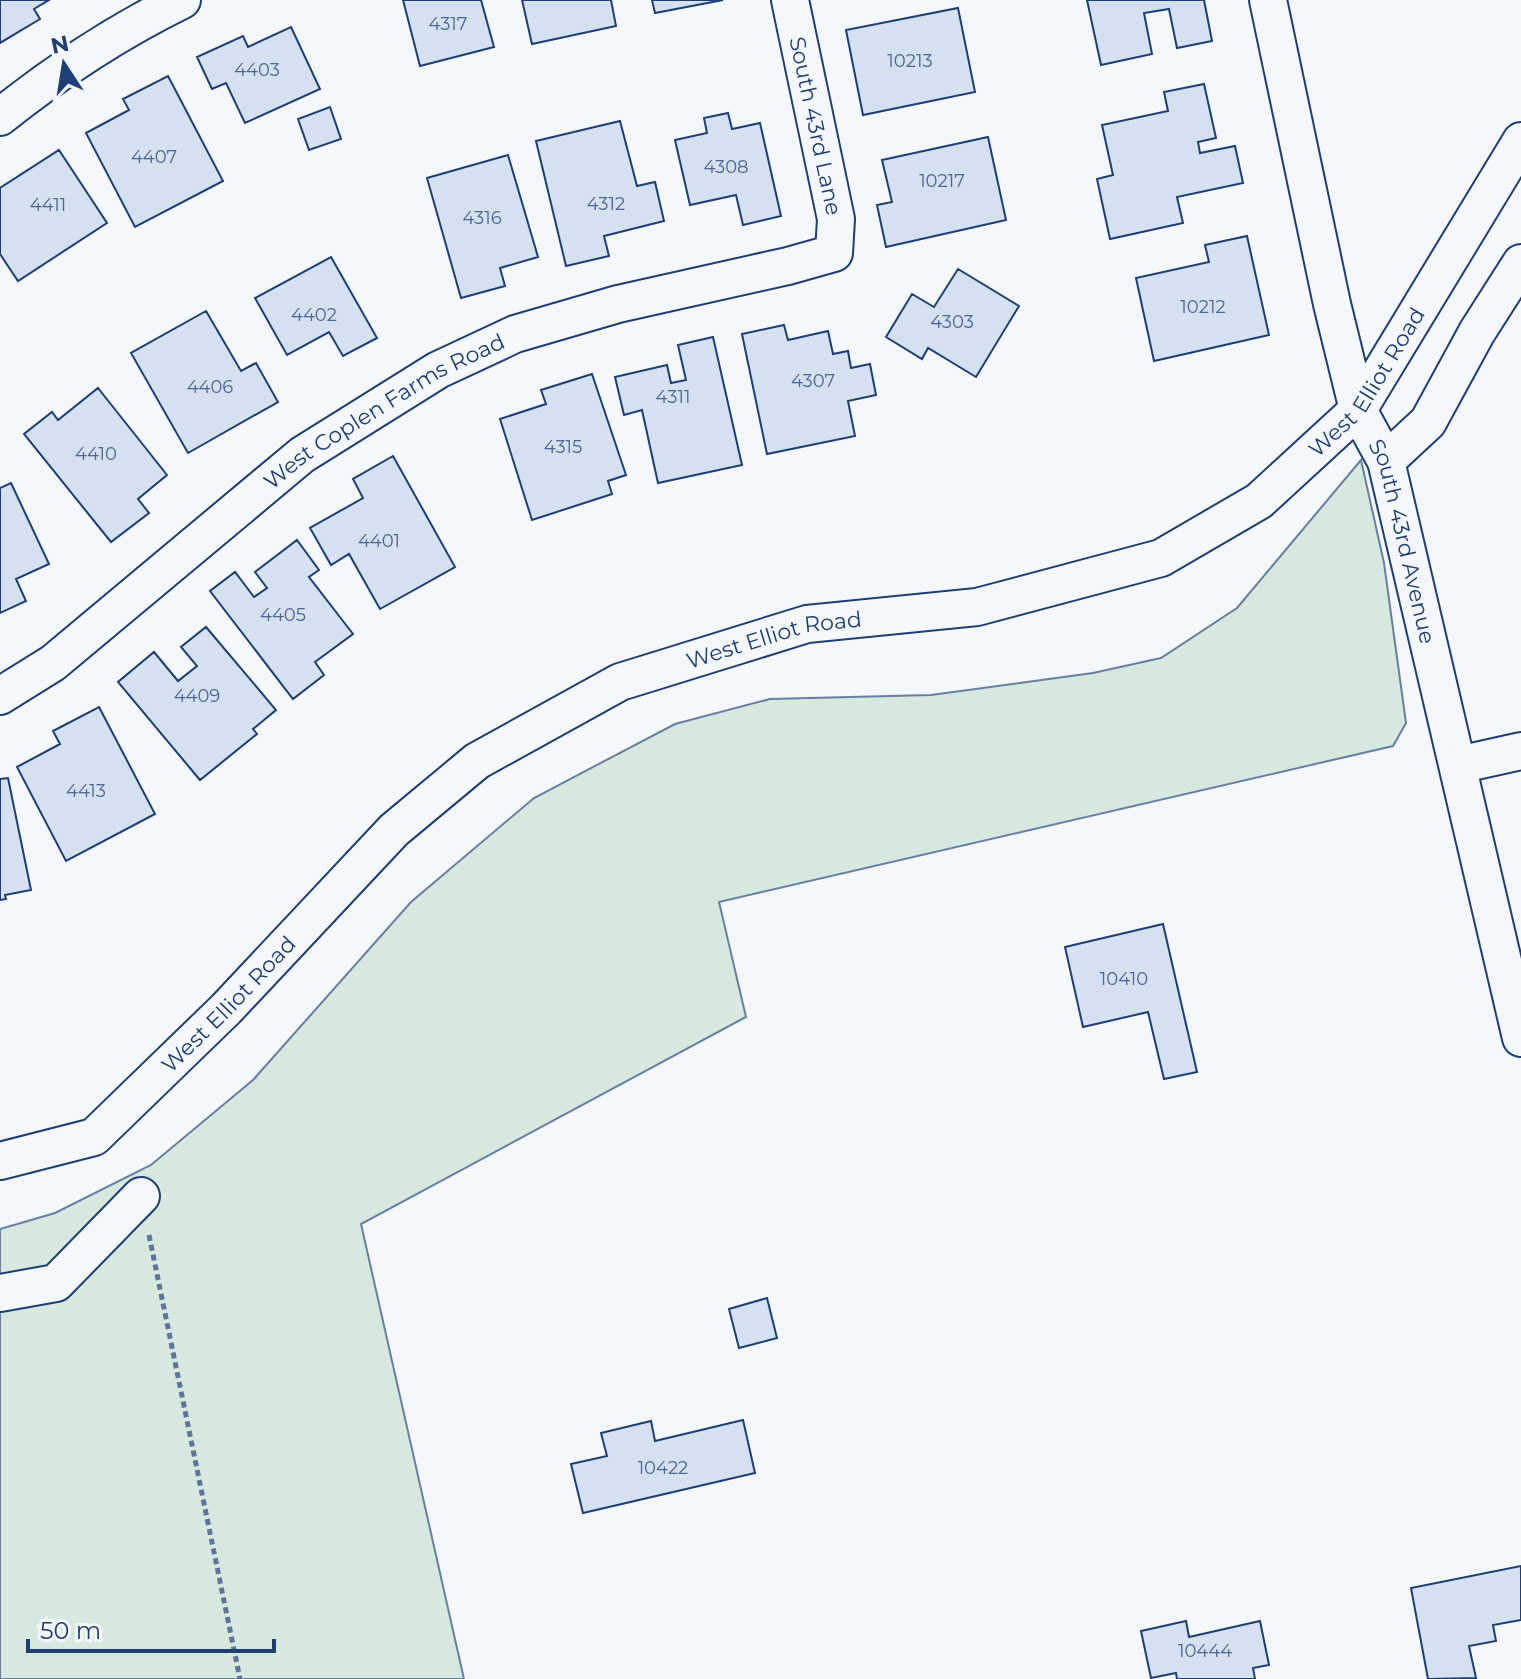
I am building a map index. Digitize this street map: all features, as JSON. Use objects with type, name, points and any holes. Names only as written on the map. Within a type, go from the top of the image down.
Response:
[{"type":"street","points":[[0,117],[43,83],[146,17],[182,0]]},
{"type":"street","name":"South 43rd Lane","points":[[790,0],[836,219],[834,253]]},
{"type":"street","name":"South 43rd Avenue","points":[[1268,0],[1332,304],[1358,410],[1386,461],[1521,1038]]},
{"type":"street","name":"West Elliot Road","points":[[0,1161],[94,1137],[226,1009],[394,830],[477,761],[620,682],[807,624],[977,607],[1161,558],[1259,501],[1358,410],[1521,141]]},
{"type":"street","name":"West Coplen Farms Road","points":[[0,696],[53,663],[302,455],[438,370],[515,334],[618,304],[834,253]]},
{"type":"street","points":[[1386,461],[1428,422],[1477,332],[1521,263]]},
{"type":"street","points":[[1458,765],[1521,751]]},
{"type":"street","points":[[0,1293],[56,1283],[141,1196]]},
{"type":"path","points":[[141,1196],[240,1679]]},
{"type":"shaded area","points":[[1361,460],[1384,563],[1406,723],[1393,746],[719,902],[746,1017],[361,1224],[464,1679],[0,1679],[0,1229],[55,1213],[151,1165],[253,1080],[411,902],[534,798],[675,724],[770,699],[931,695],[1093,673],[1161,658],[1237,608]]},
{"type":"building","points":[[0,0],[49,0],[34,9],[40,19],[0,43]]},
{"type":"building","points":[[403,0],[481,0],[494,47],[420,66]]},
{"type":"building","points":[[522,0],[611,0],[616,26],[532,44]]},
{"type":"building","points":[[652,0],[723,0],[655,13]]},
{"type":"building","points":[[1087,0],[1204,0],[1212,41],[1177,48],[1169,9],[1144,13],[1152,54],[1101,65]]},
{"type":"building","points":[[958,8],[975,92],[863,115],[846,30]]},
{"type":"building","points":[[291,27],[320,89],[245,123],[226,83],[212,89],[197,57],[243,36],[248,47]]},
{"type":"building","points":[[168,76],[223,181],[135,227],[86,133],[129,110],[123,99]]},
{"type":"building","points":[[1204,84],[1216,138],[1198,142],[1200,153],[1235,146],[1243,183],[1177,197],[1183,223],[1110,239],[1097,179],[1113,175],[1102,125],[1168,111],[1164,92]]},
{"type":"building","points":[[330,107],[341,139],[309,150],[298,119]]},
{"type":"building","points":[[728,113],[732,129],[760,123],[781,216],[743,225],[736,195],[690,205],[675,140],[707,133],[704,118]]},
{"type":"building","points":[[620,121],[637,186],[655,182],[664,221],[604,236],[609,256],[566,266],[536,141]]},
{"type":"building","points":[[988,137],[1006,220],[886,247],[877,205],[892,202],[882,160]]},
{"type":"building","points":[[59,150],[107,223],[18,281],[0,254],[0,188]]},
{"type":"building","points":[[508,155],[538,257],[500,268],[505,286],[461,298],[427,178]]},
{"type":"building","points":[[1247,236],[1269,335],[1154,361],[1136,278],[1209,262],[1205,245]]},
{"type":"building","points":[[331,257],[377,338],[343,356],[329,332],[287,355],[255,298]]},
{"type":"building","points":[[958,269],[1019,306],[976,377],[928,348],[922,359],[886,337],[912,294],[934,307]]},
{"type":"building","points":[[206,311],[241,371],[256,363],[278,402],[188,453],[131,353]]},
{"type":"building","points":[[784,325],[788,340],[828,331],[833,354],[848,351],[851,368],[870,364],[876,395],[848,401],[855,436],[767,454],[742,334]]},
{"type":"building","points":[[713,337],[742,465],[658,483],[642,410],[624,415],[615,377],[667,365],[671,383],[686,380],[678,345]]},
{"type":"building","points":[[592,374],[626,475],[608,481],[612,494],[532,520],[500,419],[546,404],[541,390]]},
{"type":"building","points":[[98,388],[167,475],[138,499],[149,513],[111,542],[24,434],[52,412],[58,420]]},
{"type":"building","points":[[393,456],[455,567],[380,609],[349,554],[331,565],[310,528],[363,498],[353,479]]},
{"type":"building","points":[[11,483],[49,564],[16,579],[26,601],[0,613],[0,488]]},
{"type":"building","points":[[297,540],[319,570],[309,577],[353,634],[315,662],[324,675],[293,699],[210,591],[235,572],[254,597],[267,588],[255,572]]},
{"type":"building","points":[[206,627],[276,710],[253,729],[257,734],[200,780],[118,682],[154,652],[178,681],[197,666],[181,647]]},
{"type":"building","points":[[99,707],[155,814],[66,861],[17,767],[60,744],[53,731]]},
{"type":"building","points":[[8,778],[31,890],[5,895],[6,899],[0,900],[0,779]]},
{"type":"building","points":[[1163,924],[1197,1072],[1164,1079],[1148,1012],[1083,1027],[1065,947]]},
{"type":"building","points":[[767,1298],[777,1338],[739,1348],[729,1309]]},
{"type":"building","points":[[743,1420],[755,1473],[583,1513],[571,1464],[607,1456],[601,1433],[651,1421],[655,1441]]},
{"type":"building","points":[[1521,1566],[1521,1620],[1493,1625],[1496,1641],[1469,1646],[1476,1678],[1428,1679],[1411,1588]]},
{"type":"building","points":[[1186,1621],[1189,1637],[1260,1621],[1269,1665],[1253,1668],[1255,1679],[1177,1679],[1176,1673],[1151,1678],[1141,1631]]}]
